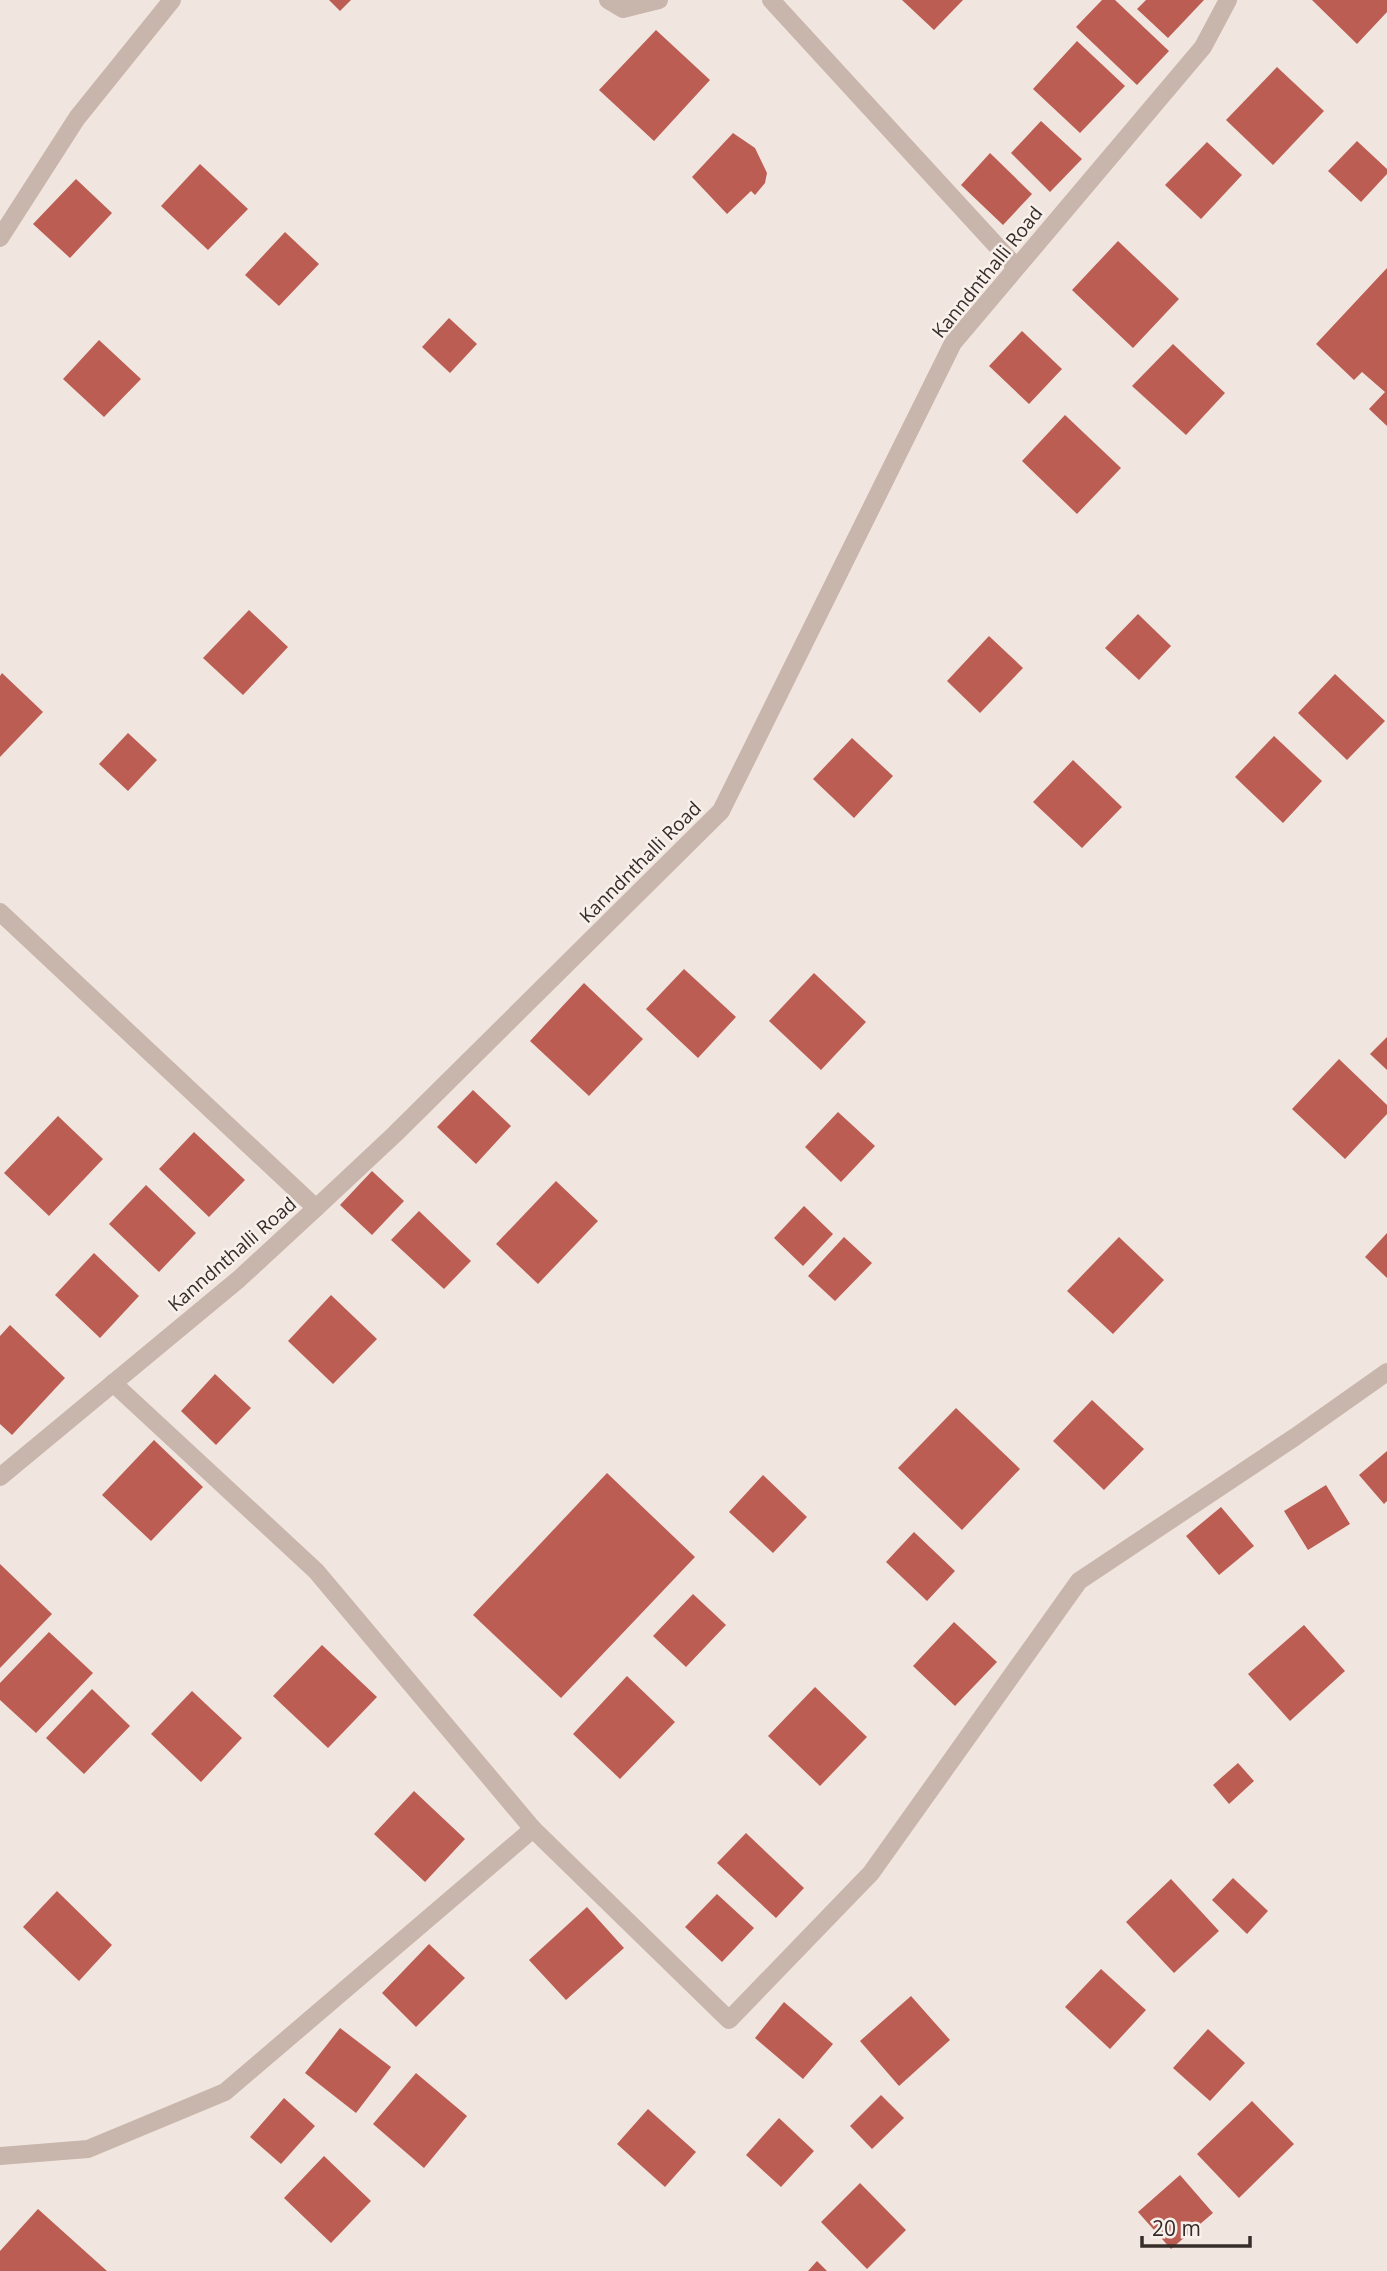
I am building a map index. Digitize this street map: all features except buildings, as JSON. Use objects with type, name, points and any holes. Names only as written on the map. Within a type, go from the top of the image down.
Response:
[{"type":"street","points":[[0,238],[78,118],[172,0]]},
{"type":"street","points":[[608,0],[623,9],[659,0]]},
{"type":"street","points":[[771,0],[1016,267]]},
{"type":"street","name":"Kanndnthalli Road","points":[[0,1477],[239,1279],[316,1208],[405,1124],[721,811],[953,343],[1203,47],[1228,0]]},
{"type":"street","points":[[0,912],[316,1208]]},
{"type":"street","points":[[113,1383],[316,1571],[533,1829],[729,2020],[871,1873],[1079,1581],[1295,1437],[1387,1372]]},
{"type":"street","points":[[0,2156],[88,2149],[225,2092],[533,1829]]}]
